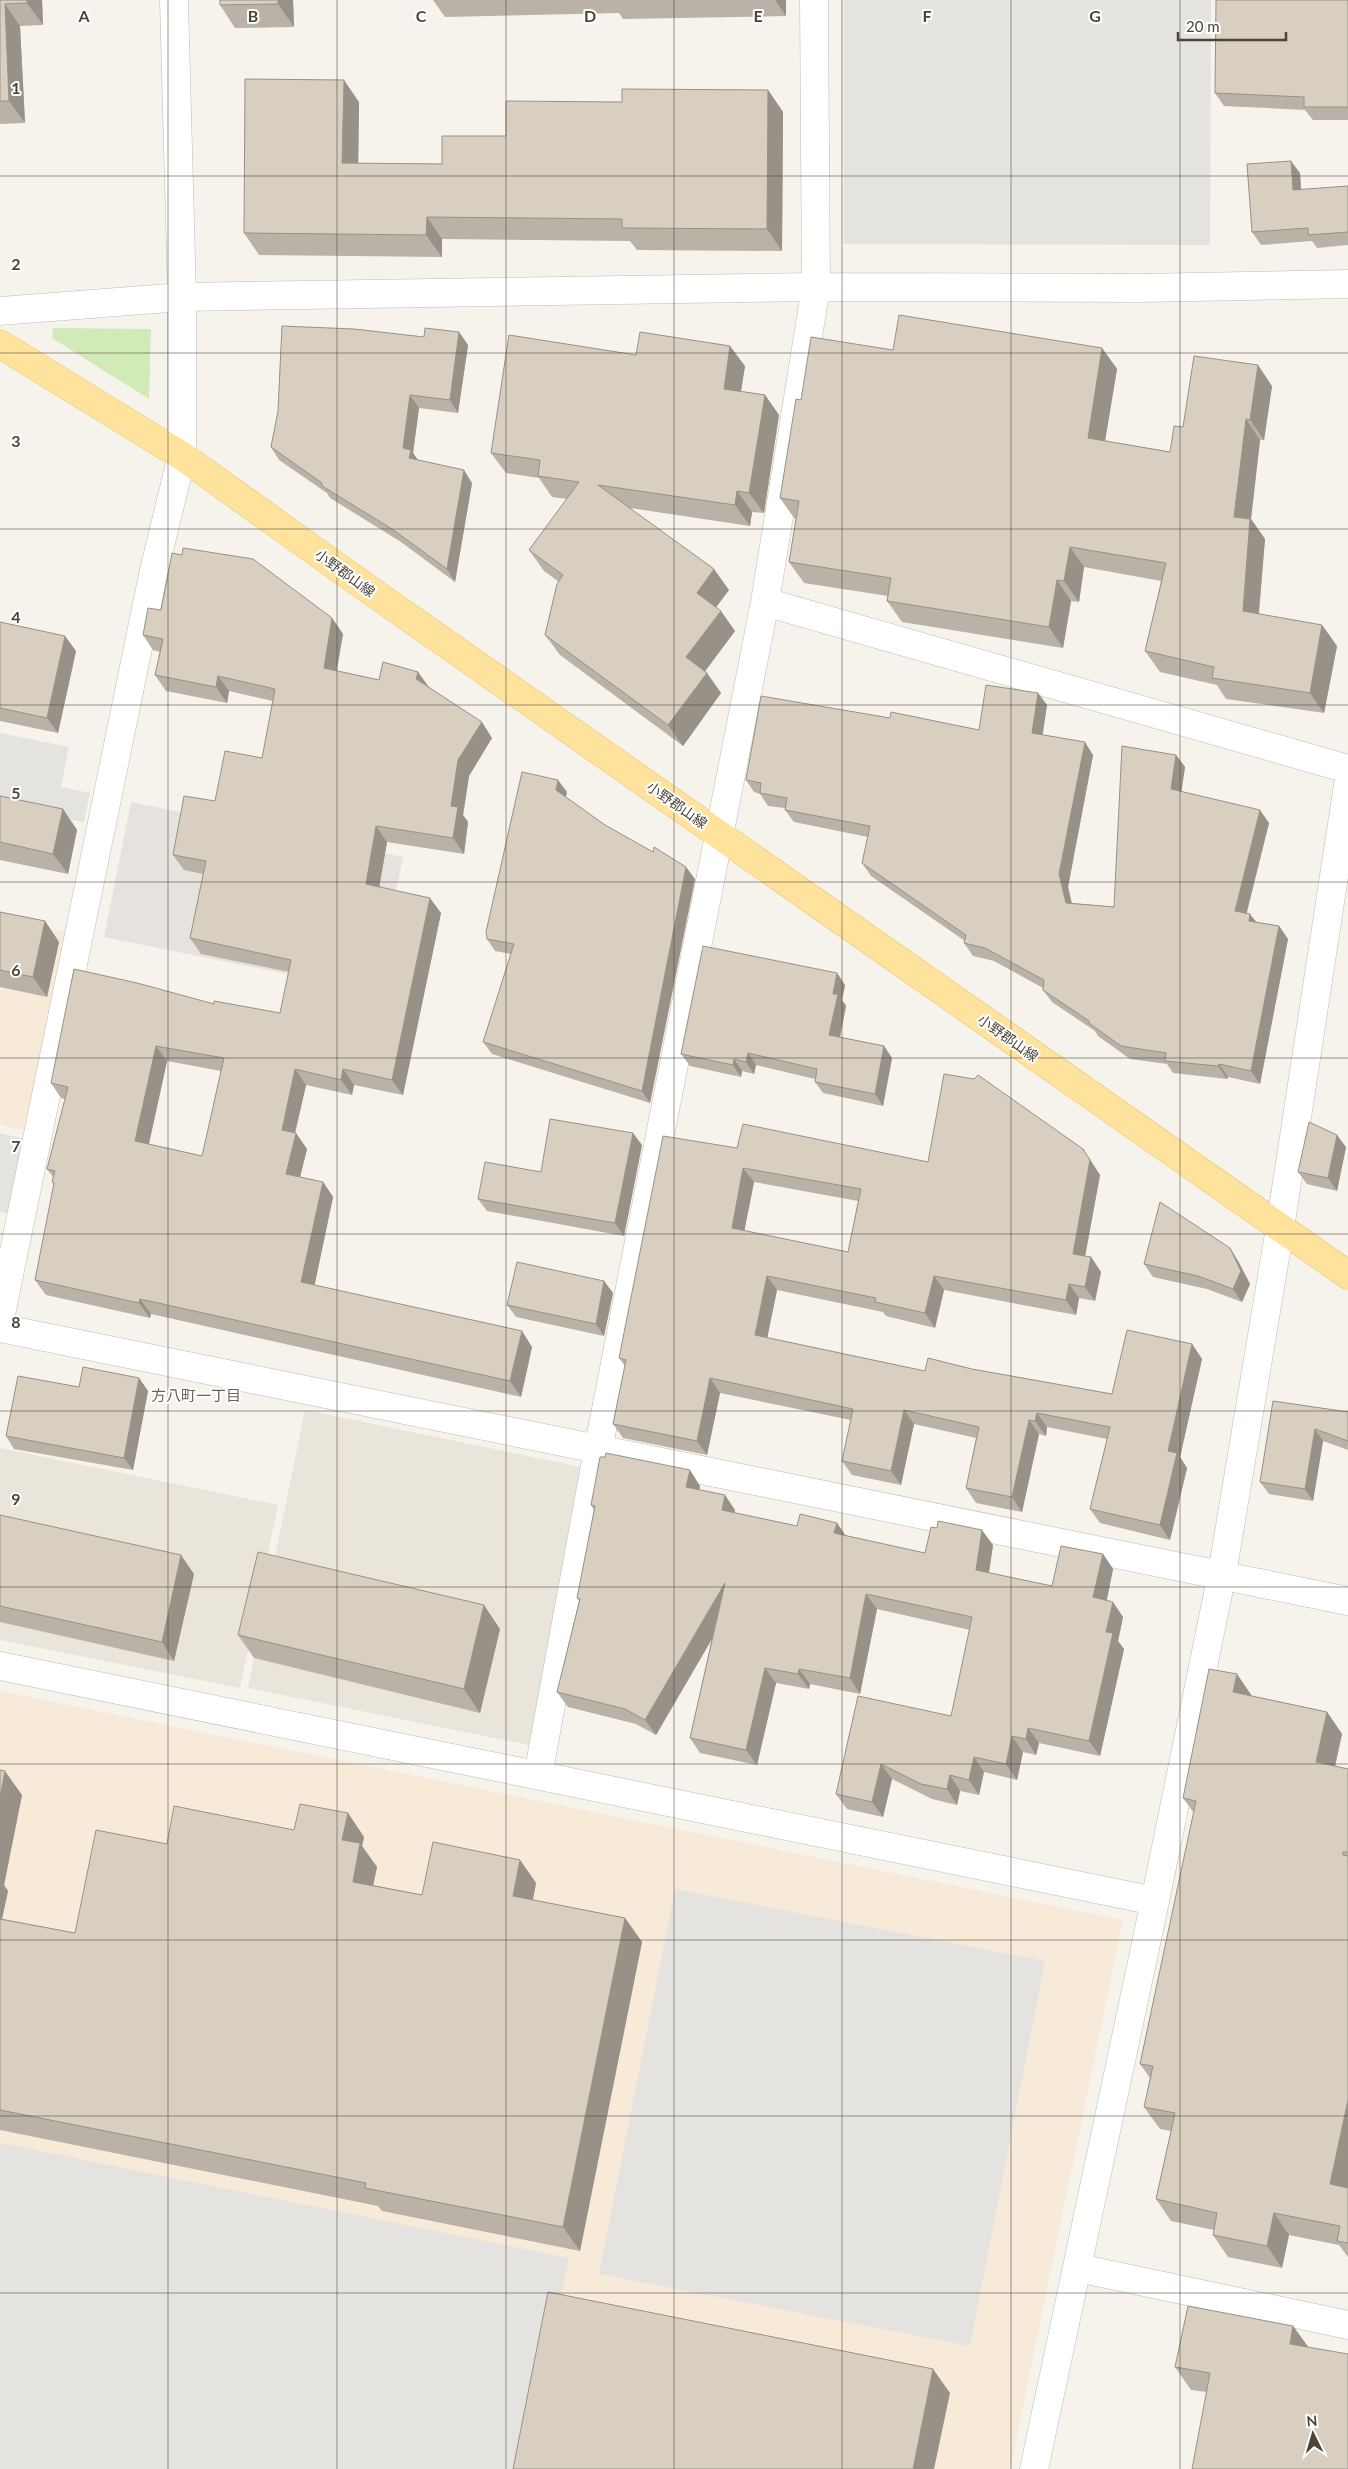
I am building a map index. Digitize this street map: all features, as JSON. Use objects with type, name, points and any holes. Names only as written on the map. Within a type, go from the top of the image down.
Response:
[{"type":"main road","name":"小野郡山線","points":[[0,344],[182,456],[370,592],[1348,1275]]},
{"type":"street","points":[[0,1319],[154,570],[182,456],[182,298],[174,0]]},
{"type":"street","points":[[538,1774],[598,1450],[765,602],[816,287],[814,0]]},
{"type":"street","points":[[0,312],[182,298],[816,287],[1140,288],[1348,284]]},
{"type":"street","points":[[765,602],[1348,769]]},
{"type":"street","points":[[1034,2469],[1078,2268],[1222,1574],[1280,1228],[1348,785]]},
{"type":"street","points":[[0,1328],[1348,1601]]},
{"type":"street","points":[[0,1666],[1155,1901]]},
{"type":"street","points":[[1078,2268],[1348,2325]]},
{"type":"shaded area","points":[[844,0],[1211,0],[1210,245],[844,244]]},
{"type":"shaded area","points":[[0,733],[69,747],[61,787],[90,793],[84,822],[0,805]]},
{"type":"shaded area","points":[[131,802],[403,857],[376,992],[104,937]]},
{"type":"shaded area","points":[[0,918],[67,932],[27,1131],[0,1125]]},
{"type":"shaded area","points":[[0,1133],[26,1139],[11,1214],[0,1212]]},
{"type":"shaded area","points":[[305,1410],[586,1468],[529,1745],[248,1688]]},
{"type":"shaded area","points":[[0,1448],[278,1505],[240,1688],[0,1640]]},
{"type":"shaded area","points":[[0,1691],[1123,1920],[1010,2469],[0,2469]]},
{"type":"shaded area","points":[[675,1889],[1045,1961],[970,2346],[599,2274]]},
{"type":"shaded area","points":[[0,2143],[569,2258],[525,2469],[0,2469]]},
{"type":"green space","points":[[53,328],[151,329],[149,399],[52,338]]},
{"type":"building","points":[[0,0],[27,0],[27,3],[5,4],[9,101],[0,101]]},
{"type":"building","points":[[220,0],[278,0],[278,4],[220,5]]},
{"type":"building","points":[[1216,0],[1348,0],[1348,107],[1304,107],[1304,97],[1215,93]]},
{"type":"building","points":[[245,79],[344,80],[342,163],[442,164],[442,136],[506,136],[506,101],[622,102],[622,89],[768,90],[767,229],[622,228],[622,219],[427,217],[426,235],[244,233]]},
{"type":"building","points":[[1291,161],[1293,190],[1348,186],[1348,232],[1308,235],[1308,228],[1252,232],[1247,164]]},
{"type":"building","points":[[899,315],[1102,348],[1088,438],[1170,452],[1174,426],[1183,427],[1194,356],[1258,365],[1250,420],[1246,419],[1234,517],[1250,519],[1243,611],[1322,625],[1310,693],[1212,678],[1214,667],[1145,651],[1166,563],[1070,547],[1064,581],[1057,580],[1049,627],[887,601],[891,578],[789,562],[799,501],[780,498],[796,399],[801,400],[811,337],[893,350]]},
{"type":"building","points":[[282,326],[354,329],[424,337],[425,328],[459,332],[450,400],[410,395],[403,448],[411,450],[409,458],[464,470],[447,569],[392,529],[322,486],[322,483],[271,447],[278,411]]},
{"type":"building","points":[[640,332],[730,346],[724,389],[765,395],[749,493],[737,491],[735,505],[598,485],[714,569],[697,593],[721,611],[686,657],[707,673],[668,725],[545,635],[557,584],[563,575],[529,550],[579,482],[538,476],[540,460],[491,453],[509,335],[636,355]]},
{"type":"building","points":[[183,548],[253,559],[332,618],[324,668],[379,680],[383,662],[418,672],[416,679],[482,722],[458,760],[451,806],[458,807],[453,838],[376,826],[366,884],[430,898],[392,1080],[343,1069],[341,1080],[295,1069],[282,1130],[296,1133],[286,1174],[323,1182],[301,1282],[522,1331],[510,1381],[140,1299],[139,1303],[35,1280],[54,1183],[52,1182],[55,1171],[47,1169],[68,1087],[51,1083],[74,969],[137,983],[214,1004],[214,1001],[280,1013],[291,960],[190,938],[206,861],[173,855],[184,796],[215,801],[225,751],[262,758],[275,689],[218,676],[216,687],[155,675],[163,639],[143,635],[148,608],[161,610],[172,553],[182,555]],"holes":[[[156,1046],[224,1058],[202,1156],[135,1141]]]},
{"type":"building","points":[[0,622],[65,636],[47,718],[0,708]]},
{"type":"building","points":[[986,685],[1038,693],[1032,733],[1085,742],[1059,874],[1066,903],[1114,907],[1122,746],[1176,755],[1171,789],[1260,810],[1235,911],[1250,914],[1249,921],[1279,926],[1251,1071],[1219,1064],[1218,1066],[1165,1061],[1166,1053],[1121,1046],[1089,1023],[1089,1021],[1043,990],[1044,980],[985,948],[964,943],[966,935],[862,863],[870,826],[785,810],[787,798],[760,793],[761,783],[746,780],[761,696],[890,718],[891,712],[979,730]]},
{"type":"building","points":[[522,772],[558,780],[556,790],[605,825],[653,852],[654,847],[686,867],[642,1091],[483,1042],[514,944],[487,939],[486,932]]},
{"type":"building","points":[[0,796],[63,809],[53,854],[0,842]]},
{"type":"building","points":[[0,912],[45,921],[33,977],[0,970]]},
{"type":"building","points":[[703,946],[837,973],[833,994],[838,994],[829,1035],[884,1046],[875,1094],[815,1082],[817,1069],[748,1053],[746,1062],[734,1059],[733,1065],[681,1054]]},
{"type":"building","points":[[944,1074],[974,1079],[978,1075],[1083,1149],[1090,1160],[1073,1254],[1091,1257],[1085,1287],[1069,1284],[1066,1300],[934,1276],[925,1313],[875,1302],[876,1298],[767,1276],[755,1335],[925,1371],[928,1358],[972,1369],[1112,1394],[1127,1330],[1192,1344],[1168,1451],[1177,1453],[1160,1525],[1090,1509],[1110,1427],[1037,1413],[1035,1421],[1029,1420],[1012,1497],[966,1488],[979,1427],[904,1410],[891,1471],[842,1461],[853,1409],[710,1378],[697,1441],[613,1424],[626,1360],[619,1358],[663,1136],[737,1148],[743,1124],[928,1162]],"holes":[[[743,1168],[861,1189],[848,1252],[732,1228]]]},
{"type":"building","points":[[550,1119],[633,1133],[615,1223],[478,1199],[485,1162],[541,1172]]},
{"type":"building","points":[[1309,1122],[1337,1135],[1328,1178],[1298,1172]]},
{"type":"building","points":[[1160,1202],[1230,1248],[1241,1271],[1233,1289],[1198,1276],[1144,1264]]},
{"type":"building","points":[[517,1262],[604,1281],[596,1324],[507,1305]]},
{"type":"building","points":[[83,1367],[139,1378],[124,1458],[6,1436],[18,1376],[79,1387]]},
{"type":"building","points":[[1273,1401],[1348,1412],[1348,1441],[1315,1429],[1305,1489],[1260,1482]]},
{"type":"building","points":[[606,1453],[690,1470],[686,1487],[725,1495],[722,1510],[797,1526],[800,1514],[837,1523],[834,1533],[925,1553],[931,1527],[937,1528],[938,1521],[982,1530],[976,1570],[1052,1586],[1061,1546],[1103,1554],[1093,1597],[1113,1602],[1106,1632],[1113,1633],[1089,1741],[1028,1728],[1026,1739],[1012,1736],[1006,1764],[974,1757],[969,1780],[950,1775],[947,1789],[921,1784],[881,1764],[872,1802],[836,1794],[858,1696],[951,1716],[972,1617],[866,1594],[850,1678],[799,1669],[798,1674],[765,1668],[746,1750],[690,1738],[725,1583],[645,1720],[625,1709],[557,1692],[580,1599],[577,1598],[595,1506],[591,1505],[600,1457],[605,1457]]},
{"type":"building","points":[[0,1515],[181,1555],[162,1642],[0,1606]]},
{"type":"building","points":[[258,1552],[484,1605],[464,1689],[238,1635]]},
{"type":"building","points":[[1209,1669],[1237,1674],[1233,1692],[1327,1712],[1316,1762],[1348,1769],[1348,1852],[1343,1852],[1343,1855],[1348,1856],[1348,2100],[1330,2184],[1348,2188],[1348,2243],[1337,2241],[1340,2226],[1274,2213],[1267,2246],[1213,2235],[1217,2213],[1156,2199],[1175,2113],[1144,2107],[1153,2066],[1140,2064],[1196,1801],[1183,1798]]},
{"type":"building","points":[[0,1770],[5,1771],[0,1798]]},
{"type":"building","points":[[300,1804],[348,1813],[342,1840],[360,1843],[353,1882],[422,1895],[433,1842],[520,1860],[513,1896],[625,1918],[563,2227],[365,2188],[366,2183],[0,2110],[0,1919],[75,1933],[96,1830],[167,1844],[174,1806],[294,1830]]},
{"type":"building","points":[[548,2292],[933,2369],[913,2469],[513,2469]]},
{"type":"building","points":[[1188,2306],[1293,2326],[1290,2344],[1348,2354],[1348,2469],[1192,2469],[1210,2373],[1175,2367]]},
{"type":"district","name":"方八町一丁目","points":[[196,1396]]}]
